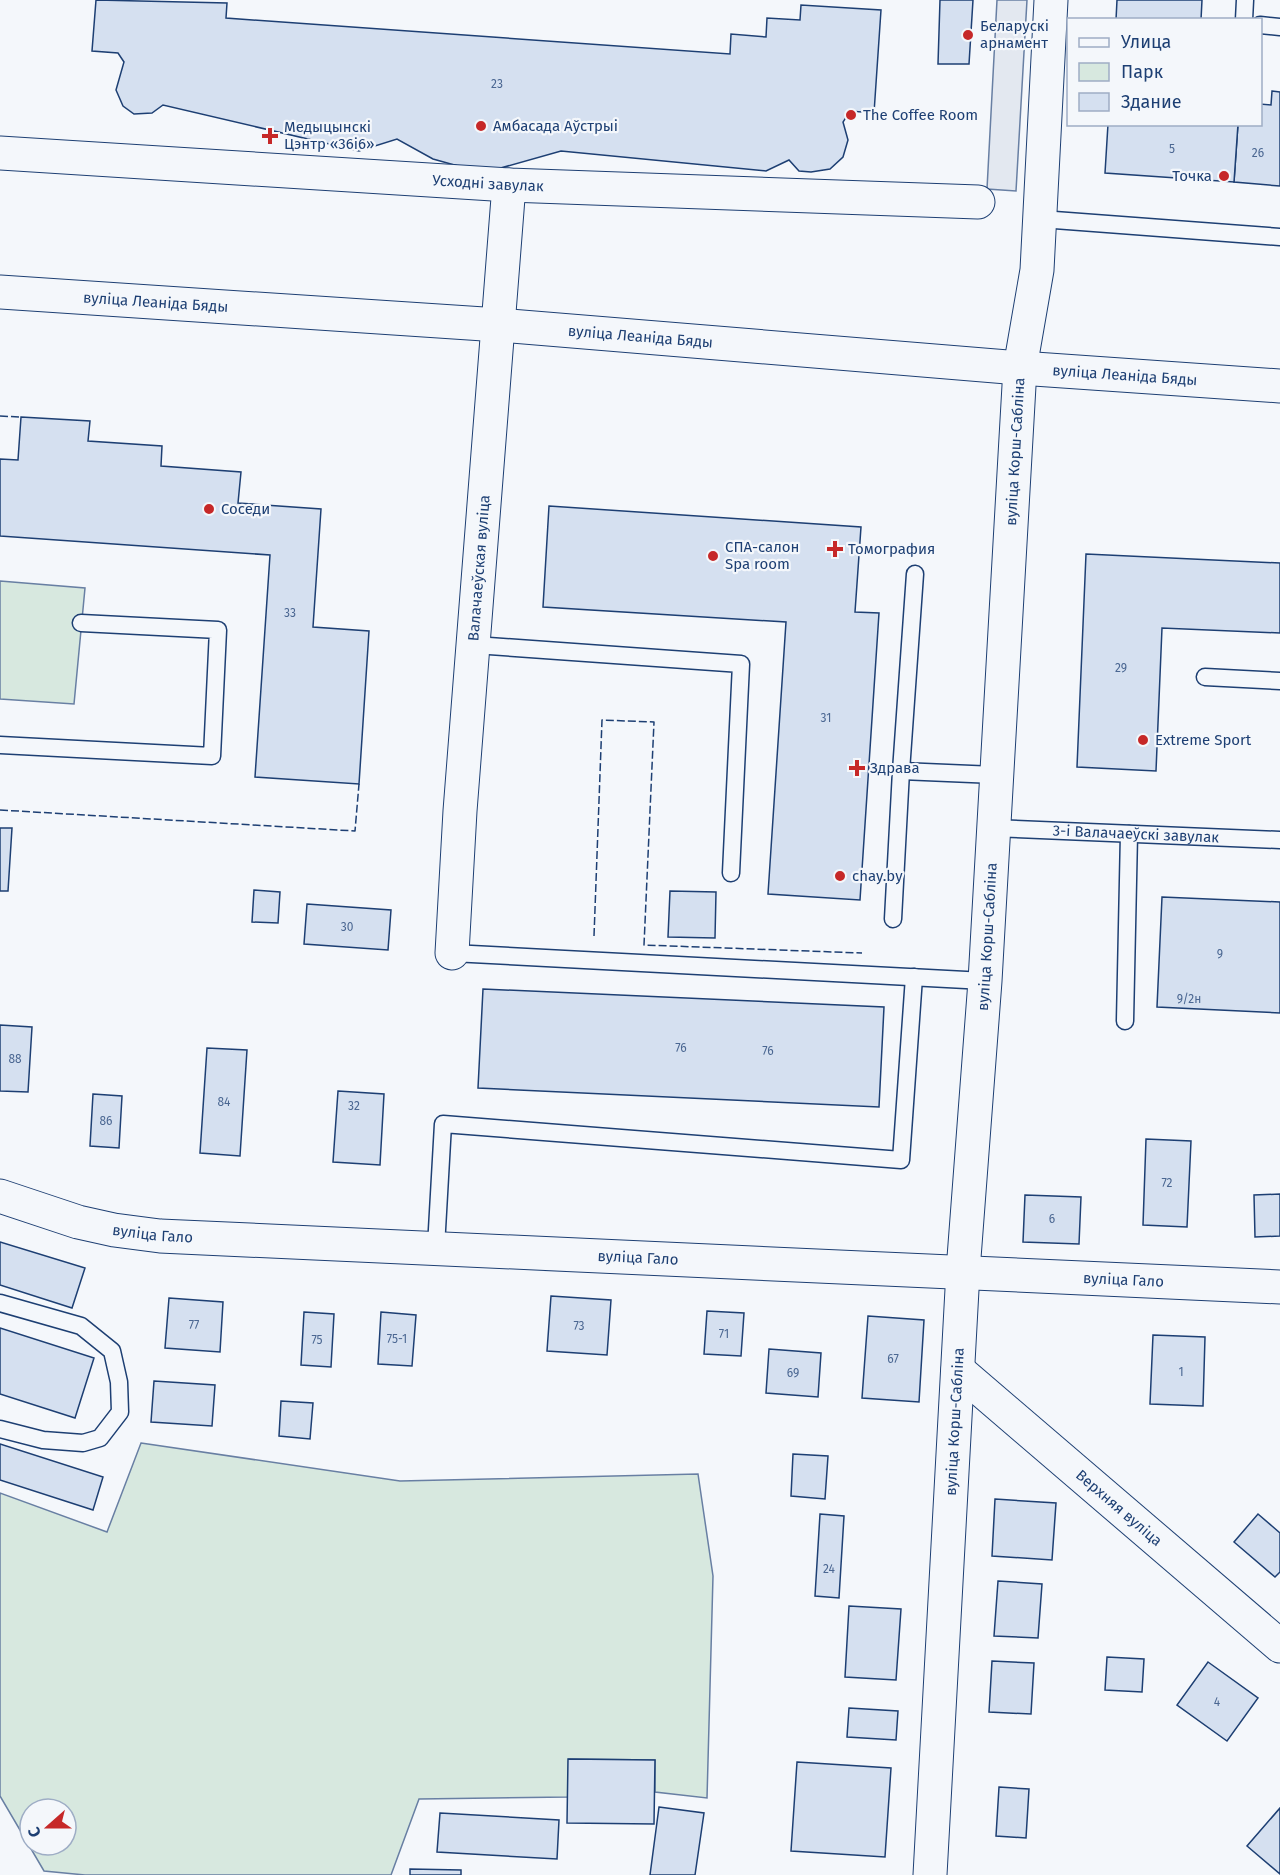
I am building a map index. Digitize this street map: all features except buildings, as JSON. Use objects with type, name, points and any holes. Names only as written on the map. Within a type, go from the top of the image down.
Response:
[{"type":"street","name":"вуліца Корш-Сабліна","points":[[930,1875],[963,1271],[986,981],[992,828],[1020,368],[1037,270],[1051,0]]},
{"type":"street","name":"Усходні завулак","points":[[0,153],[509,185],[978,202]]},
{"type":"street","name":"Валачаеўская вуліца","points":[[452,953],[460,810],[475,645],[509,185]]},
{"type":"street","name":"вуліца Леаніда Бяды","points":[[0,292],[499,325],[1020,368],[1280,386]]},
{"type":"street","name":"вуліца Гало","points":[[0,1196],[78,1222],[114,1230],[160,1236],[1280,1287]]},
{"type":"street","name":"Верхняя вуліца","points":[[958,1370],[1280,1646]]},
{"type":"lane","points":[[1244,18],[1245,0]]},
{"type":"lane","points":[[1262,25],[1280,27]]},
{"type":"lane","points":[[1041,219],[1280,237]]},
{"type":"lane","points":[[894,919],[901,771],[915,574]]},
{"type":"lane","points":[[0,745],[212,756],[219,630],[81,623]]},
{"type":"lane","points":[[475,645],[741,664],[731,873]]},
{"type":"lane","points":[[1205,677],[1280,681]]},
{"type":"lane","points":[[901,771],[995,775]]},
{"type":"lane","name":"3-і Валачаеўскі завулак","points":[[992,828],[1280,840]]},
{"type":"lane","points":[[1125,1021],[1129,834]]},
{"type":"lane","points":[[452,953],[986,981]]},
{"type":"lane","points":[[436,1247],[443,1124],[901,1160],[914,977]]},
{"type":"lane","points":[[0,1303],[81,1326],[112,1351],[119,1382],[120,1412],[100,1438],[83,1443],[44,1440],[0,1429]]},
{"type":"green space","points":[[0,581],[85,588],[74,704],[0,699]]},
{"type":"green space","points":[[141,1443],[400,1481],[698,1474],[713,1576],[707,1798],[655,1792],[655,1760],[569,1759],[568,1797],[419,1799],[391,1875],[85,1875],[44,1871],[36,1857],[78,1857],[78,1797],[18,1797],[18,1827],[0,1796],[0,1493],[107,1532]]},
{"type":"shaded area","points":[[997,0],[1027,0],[1016,191],[987,189]]},
{"type":"fence","points":[[0,416],[21,417]]},
{"type":"fence","points":[[594,936],[602,720],[654,722],[644,945],[862,953]]},
{"type":"fence","points":[[0,810],[355,831],[359,784]]},
{"type":"place","name":"Беларускі арнамент","points":[[968,35]]},
{"type":"place","name":"The Coffee Room","points":[[851,115]]},
{"type":"place","name":"Амбасада Аўстрыі","points":[[481,126]]},
{"type":"place","name":"Медыцынскі Цэнтр «36і6»","points":[[270,136]]},
{"type":"place","name":"Точка","points":[[1224,176]]},
{"type":"place","name":"Соседи","points":[[209,509]]},
{"type":"place","name":"Томография","points":[[835,549]]},
{"type":"place","name":"СПА-салон Spa room","points":[[713,556]]},
{"type":"place","name":"Extreme Sport","points":[[1143,740]]},
{"type":"place","name":"Здрава","points":[[857,768]]},
{"type":"place","name":"chay.by","points":[[840,876]]}]
